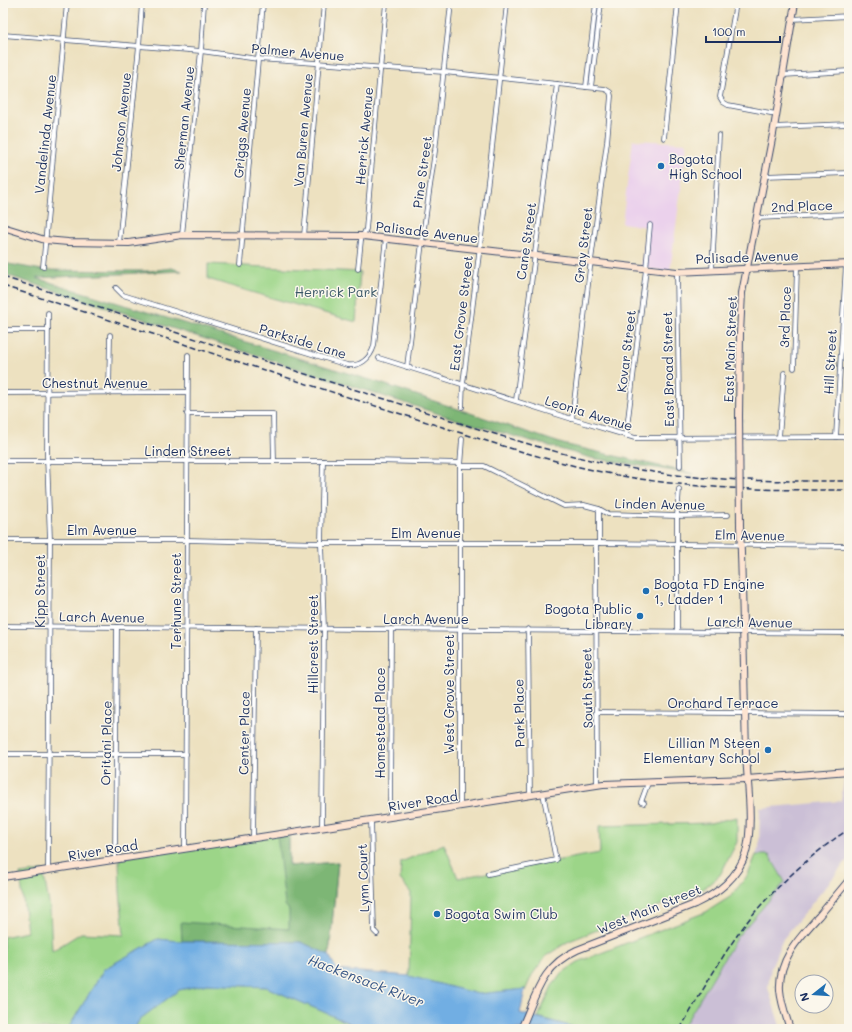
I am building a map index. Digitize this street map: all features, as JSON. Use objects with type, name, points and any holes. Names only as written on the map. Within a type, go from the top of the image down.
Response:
[{"type":"main road","name":"East Main Street","points":[[740,525],[739,416],[741,311],[747,268],[774,127],[795,3]]},
{"type":"main road","name":"Palisade Avenue","points":[[3,228],[45,240],[68,242],[119,243],[182,235],[363,236],[677,272],[847,264]]},
{"type":"main road","name":"West Main Street","points":[[521,1029],[543,979],[548,971],[561,959],[577,950],[695,904],[716,892],[731,879],[740,866],[746,852],[750,815],[747,780],[740,525]]},
{"type":"main road","name":"River Road","points":[[3,877],[597,785],[747,780],[849,771]]},
{"type":"main road","points":[[790,1029],[780,989],[782,969],[785,961],[797,941],[849,880]]},
{"type":"street","name":"Vandelinda Avenue","points":[[43,267],[67,3]]},
{"type":"street","name":"Johnson Avenue","points":[[119,243],[142,3]]},
{"type":"street","name":"Sherman Avenue","points":[[182,235],[201,51],[204,3]]},
{"type":"street","name":"Griggs Avenue","points":[[240,265],[263,3]]},
{"type":"street","name":"Van Buren Avenue","points":[[304,236],[324,3]]},
{"type":"street","name":"Herrick Avenue","points":[[358,269],[361,240],[366,229],[386,3]]},
{"type":"street","name":"Pine Street","points":[[407,367],[435,151],[451,3]]},
{"type":"street","name":"East Grove Street","points":[[462,407],[463,384],[492,148],[507,3]]},
{"type":"street","points":[[586,87],[596,3]]},
{"type":"street","points":[[591,87],[601,3]]},
{"type":"street","points":[[664,138],[678,3]]},
{"type":"street","points":[[736,3],[720,97],[723,102],[728,105],[776,114]]},
{"type":"street","points":[[792,19],[849,16]]},
{"type":"street","name":"Palmer Avenue","points":[[3,35],[201,51],[258,59],[444,72],[591,87]]},
{"type":"street","points":[[783,75],[849,71]]},
{"type":"street","name":"Cane Street","points":[[516,400],[556,84]]},
{"type":"street","name":"Gray Street","points":[[572,419],[607,142],[611,96],[610,92],[605,89],[591,87]]},
{"type":"street","points":[[774,127],[849,124]]},
{"type":"street","points":[[712,270],[719,135]]},
{"type":"street","points":[[764,176],[849,173]]},
{"type":"street","name":"2nd Place","points":[[756,218],[849,214]]},
{"type":"street","name":"Kovar Street","points":[[626,436],[650,225]]},
{"type":"street","name":"Parkside Lane","points":[[116,288],[123,295],[353,366],[367,359],[374,346],[386,238]]},
{"type":"street","name":"Hill Street","points":[[836,437],[847,264]]},
{"type":"street","name":"3rd Place","points":[[794,368],[797,267]]},
{"type":"street","name":"East Broad Street","points":[[677,272],[680,466]]},
{"type":"street","name":"Kipp Street","points":[[48,313],[48,462],[50,540],[48,870]]},
{"type":"street","points":[[3,330],[48,330]]},
{"type":"street","points":[[109,393],[110,334]]},
{"type":"street","name":"Terhune Street","points":[[185,848],[188,355]]},
{"type":"street","name":"Leonia Avenue","points":[[379,358],[635,438],[849,437]]},
{"type":"street","points":[[779,437],[784,373]]},
{"type":"street","name":"Chestnut Avenue","points":[[3,393],[48,394],[188,392]]},
{"type":"street","points":[[187,414],[273,414],[274,461]]},
{"type":"street","name":"West Grove Street","points":[[460,806],[459,629],[460,465],[462,439]]},
{"type":"street","name":"Linden Street","points":[[3,461],[373,461]]},
{"type":"street","name":"Hillcrest Street","points":[[322,827],[324,629],[321,543],[323,461]]},
{"type":"street","name":"Linden Avenue","points":[[373,461],[484,466],[564,506],[584,505],[599,509],[608,514],[677,516],[728,515]]},
{"type":"street","points":[[677,631],[677,516],[679,489]]},
{"type":"street","name":"South Street","points":[[597,785],[598,712],[596,630],[599,509]]},
{"type":"street","name":"Elm Avenue","points":[[3,540],[187,540],[321,543],[597,543],[849,546]]},
{"type":"street","name":"Larch Avenue","points":[[3,626],[849,633]]},
{"type":"street","name":"Oritani Place","points":[[115,859],[117,627]]},
{"type":"street","name":"Center Place","points":[[253,838],[256,628]]},
{"type":"street","name":"Homestead Place","points":[[390,629],[390,817]]},
{"type":"street","name":"Park Place","points":[[528,630],[530,796]]},
{"type":"street","name":"Orchard Terrace","points":[[598,712],[849,714]]},
{"type":"street","points":[[3,754],[186,754]]},
{"type":"street","points":[[644,803],[641,802],[648,783]]},
{"type":"street","points":[[488,874],[556,860],[543,794]]},
{"type":"street","name":"Lynn Court","points":[[371,820],[374,931],[377,934]]},
{"type":"shaded area","points":[[633,140],[687,143],[670,271],[641,268],[647,227],[622,223]]},
{"type":"shaded area","points":[[844,780],[849,780],[849,858],[783,939],[771,967],[768,988],[781,1029],[682,1029],[737,937],[785,882],[769,855],[756,855],[759,847],[760,808],[841,801]]},
{"type":"green space","points":[[3,263],[42,270],[149,271],[171,268],[182,271],[36,278],[377,382],[563,444],[694,474],[591,458],[461,421],[3,274]]},
{"type":"green space","name":"Herrick Park","points":[[208,264],[360,272],[356,322],[208,279]]},
{"type":"green space","points":[[737,817],[737,842],[720,875],[703,889],[569,941],[546,956],[532,975],[525,991],[525,989],[478,994],[409,976],[411,893],[400,879],[401,862],[444,844],[458,878],[600,853],[599,826],[710,823]]},
{"type":"green space","points":[[289,832],[289,866],[338,862],[329,955],[301,942],[179,941],[158,939],[104,969],[68,1029],[3,1029],[3,937],[27,932],[20,874],[43,871],[50,909],[52,951],[81,933],[124,935],[119,858]]},
{"type":"green space","points":[[289,832],[289,866],[338,862],[329,955],[301,942],[182,941],[181,922],[289,929],[289,910],[285,905],[277,834]]},
{"type":"green space","points":[[756,855],[769,855],[785,882],[737,937],[682,1029],[581,1029],[538,1017],[552,986],[562,973],[578,962],[706,912],[730,897],[748,875]]},
{"type":"green space","points":[[207,984],[266,987],[363,1029],[134,1029],[140,1019],[179,990]]},
{"type":"water","name":"Hackensack River","points":[[158,939],[179,941],[301,942],[329,955],[337,970],[409,976],[478,994],[525,989],[520,1013],[581,1029],[363,1029],[266,987],[207,984],[179,990],[140,1019],[134,1029],[87,1029],[87,1026],[82,1029],[68,1029],[104,969]]},
{"type":"railway","points":[[3,277],[492,433],[585,459],[672,475],[748,480],[849,481]]},
{"type":"railway","points":[[3,286],[462,433],[523,452],[585,468],[647,480],[697,486],[722,488],[849,490]]},
{"type":"railway","points":[[680,1029],[728,948],[750,918],[792,874],[825,846],[849,829]]},
{"type":"place","name":"Bogota High School","points":[[661,166]]},
{"type":"place","name":"Bogota FD Engine 1, Ladder 1","points":[[646,591]]},
{"type":"place","name":"Bogota Public Library","points":[[640,616]]},
{"type":"place","name":"Lillian M Steen Elementary School","points":[[768,750]]},
{"type":"place","name":"Bogota Swim Club","points":[[437,914]]}]
